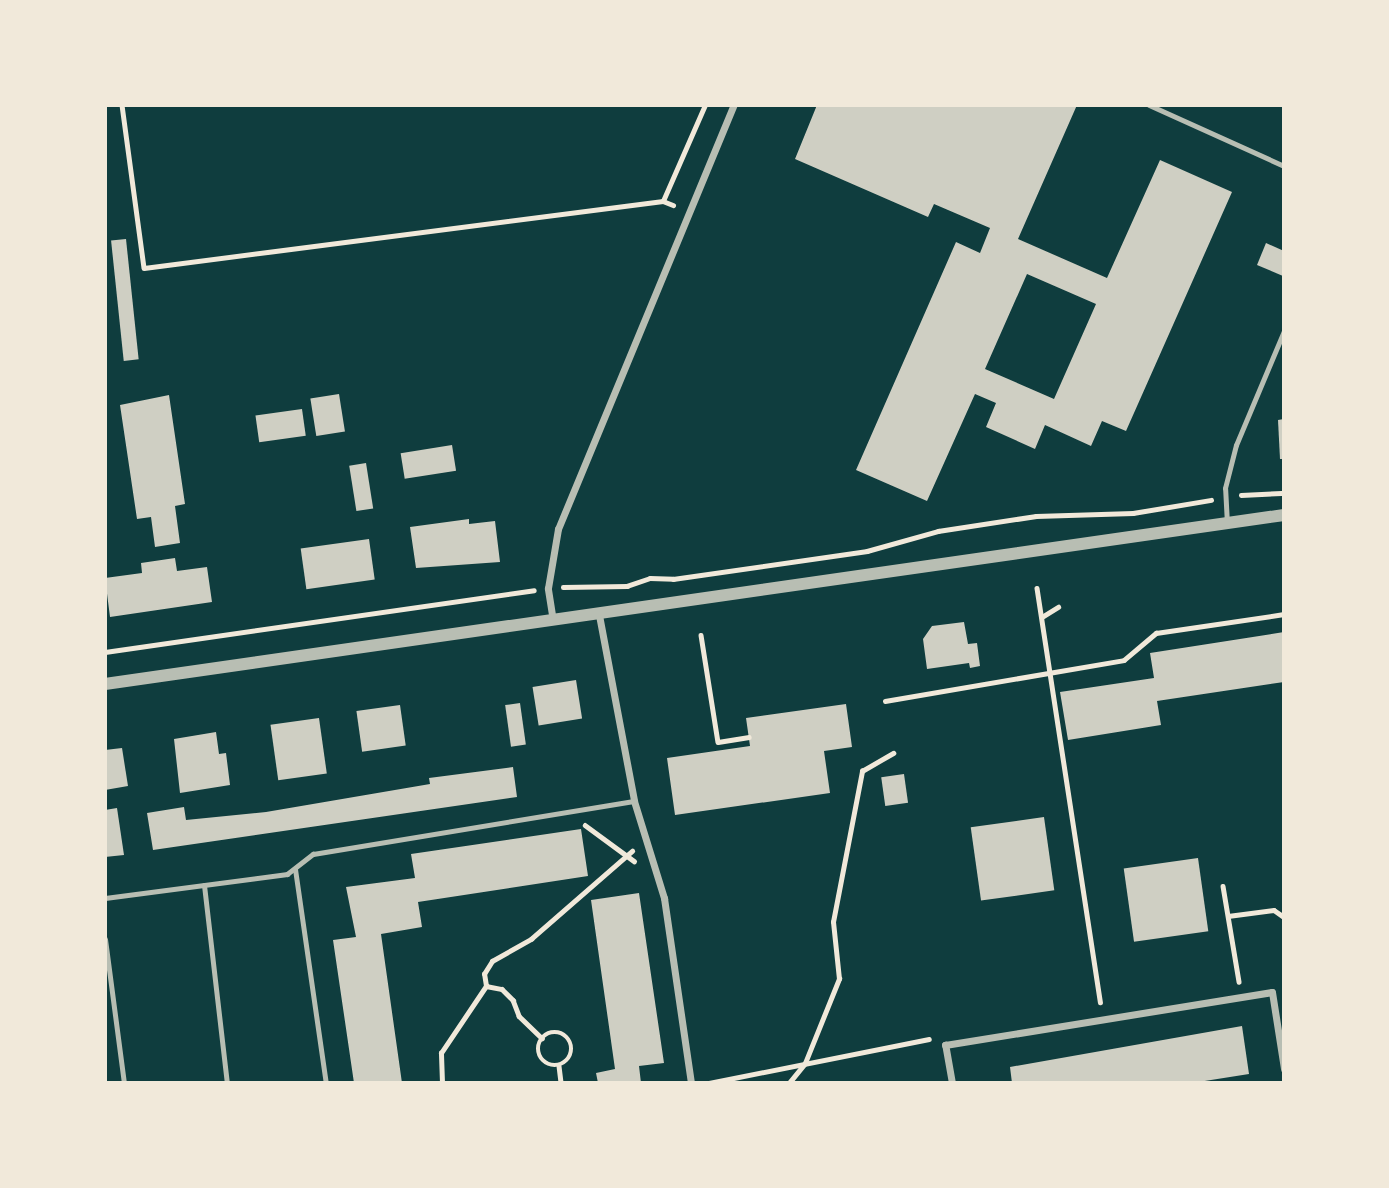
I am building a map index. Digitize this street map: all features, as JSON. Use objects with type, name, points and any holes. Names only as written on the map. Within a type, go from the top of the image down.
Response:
[{"type":"street","points":[[553,621],[548,588],[558,529],[734,105]]},
{"type":"street","points":[[105,684],[1284,515]]},
{"type":"street","points":[[599,615],[634,801],[664,898],[691,1083]]},
{"type":"street","points":[[952,1083],[945,1045],[1272,992],[1284,1069]]},
{"type":"lane","points":[[1149,105],[1284,166]]},
{"type":"lane","points":[[1227,524],[1225,488],[1236,445],[1284,331]]},
{"type":"lane","points":[[105,898],[287,874],[313,854],[634,801]]},
{"type":"lane","points":[[295,869],[326,1083]]},
{"type":"lane","points":[[204,885],[227,1083]]},
{"type":"lane","points":[[105,939],[124,1083]]},
{"type":"path","points":[[122,105],[144,268],[663,201],[705,105]]},
{"type":"path","points":[[1264,492],[1284,492]]},
{"type":"path","points":[[105,652],[548,588],[627,586],[650,578],[673,579],[867,551],[938,531],[1024,518],[1132,513],[1190,504]]},
{"type":"path","points":[[1037,588],[1103,1019]]},
{"type":"path","points":[[1042,617],[1058,607]]},
{"type":"path","points":[[885,701],[1124,660],[1156,633],[1284,614]]},
{"type":"path","points":[[701,635],[718,742],[749,737]]},
{"type":"path","points":[[789,1083],[805,1063],[839,979],[834,922],[862,771],[893,753]]},
{"type":"path","points":[[579,820],[642,867]]},
{"type":"path","points":[[442,1083],[441,1053],[486,986],[484,974],[492,961],[531,939],[646,840]]},
{"type":"path","points":[[1223,886],[1241,996]]},
{"type":"path","points":[[1228,916],[1274,910],[1284,917]]},
{"type":"path","points":[[486,986],[502,989],[513,1000],[519,1016],[542,1038]]},
{"type":"path","points":[[542,1038],[558,1032],[571,1043],[571,1054],[559,1066]]},
{"type":"path","points":[[708,1083],[729,1081],[923,1037],[945,1045]]},
{"type":"path","points":[[542,1038],[540,1058],[559,1066]]},
{"type":"path","points":[[559,1066],[561,1083]]},
{"type":"building","points":[[817,105],[1077,105],[1018,239],[1107,278],[1160,160],[1232,192],[1126,431],[1102,421],[1091,446],[1045,425],[1035,449],[986,427],[996,403],[975,394],[927,501],[856,470],[956,242],[980,253],[990,228],[934,204],[928,217],[795,159]],"holes":[[[1027,274],[1096,304],[1054,399],[985,369]]]},
{"type":"building","points":[[126,239],[139,359],[124,361],[111,241]]},
{"type":"building","points":[[1266,243],[1284,251],[1283,276],[1257,265]]},
{"type":"building","points":[[339,394],[345,432],[316,436],[310,399]]},
{"type":"building","points":[[169,395],[185,504],[175,506],[180,543],[155,547],[151,517],[137,519],[120,405]]},
{"type":"building","points":[[302,409],[306,436],[259,442],[255,416]]},
{"type":"building","points":[[1284,419],[1284,459],[1280,459],[1278,420]]},
{"type":"building","points":[[452,445],[456,471],[405,479],[401,453]]},
{"type":"building","points":[[366,463],[373,508],[356,511],[349,466]]},
{"type":"building","points":[[469,519],[469,524],[495,521],[500,562],[416,568],[410,527]]},
{"type":"building","points":[[369,539],[375,580],[306,589],[301,549]]},
{"type":"building","points":[[175,558],[177,571],[207,567],[212,602],[110,617],[105,578],[142,573],[141,563]]},
{"type":"building","points":[[964,622],[968,644],[977,643],[980,666],[970,668],[969,663],[927,669],[923,639],[932,626]]},
{"type":"building","points":[[1284,632],[1284,682],[1157,701],[1161,725],[1068,740],[1060,692],[1154,678],[1150,653]]},
{"type":"building","points":[[576,680],[582,719],[539,725],[533,687]]},
{"type":"building","points":[[520,703],[526,745],[511,747],[505,705]]},
{"type":"building","points":[[846,704],[852,747],[824,751],[830,793],[675,815],[667,758],[750,746],[746,718]]},
{"type":"building","points":[[400,705],[406,746],[362,752],[356,711]]},
{"type":"building","points":[[319,718],[327,773],[278,780],[270,725]]},
{"type":"building","points":[[216,732],[219,754],[226,753],[230,785],[180,793],[174,739]]},
{"type":"building","points":[[122,748],[128,786],[105,790],[105,750]]},
{"type":"building","points":[[513,767],[517,797],[153,850],[147,813],[184,807],[186,820],[266,812],[430,784],[429,778]]},
{"type":"building","points":[[904,774],[908,803],[885,806],[881,777]]},
{"type":"building","points":[[117,808],[124,855],[105,857],[105,810]]},
{"type":"building","points":[[1044,817],[1054,890],[981,901],[971,827]]},
{"type":"building","points":[[581,829],[588,876],[418,902],[422,927],[381,934],[402,1083],[354,1083],[333,940],[356,937],[346,887],[415,878],[411,854]]},
{"type":"building","points":[[1198,858],[1208,931],[1134,942],[1124,868]]},
{"type":"building","points":[[639,893],[664,1063],[639,1066],[641,1083],[598,1083],[596,1073],[615,1069],[591,900]]},
{"type":"building","points":[[1242,1026],[1249,1074],[1192,1083],[1012,1083],[1010,1067]]}]
